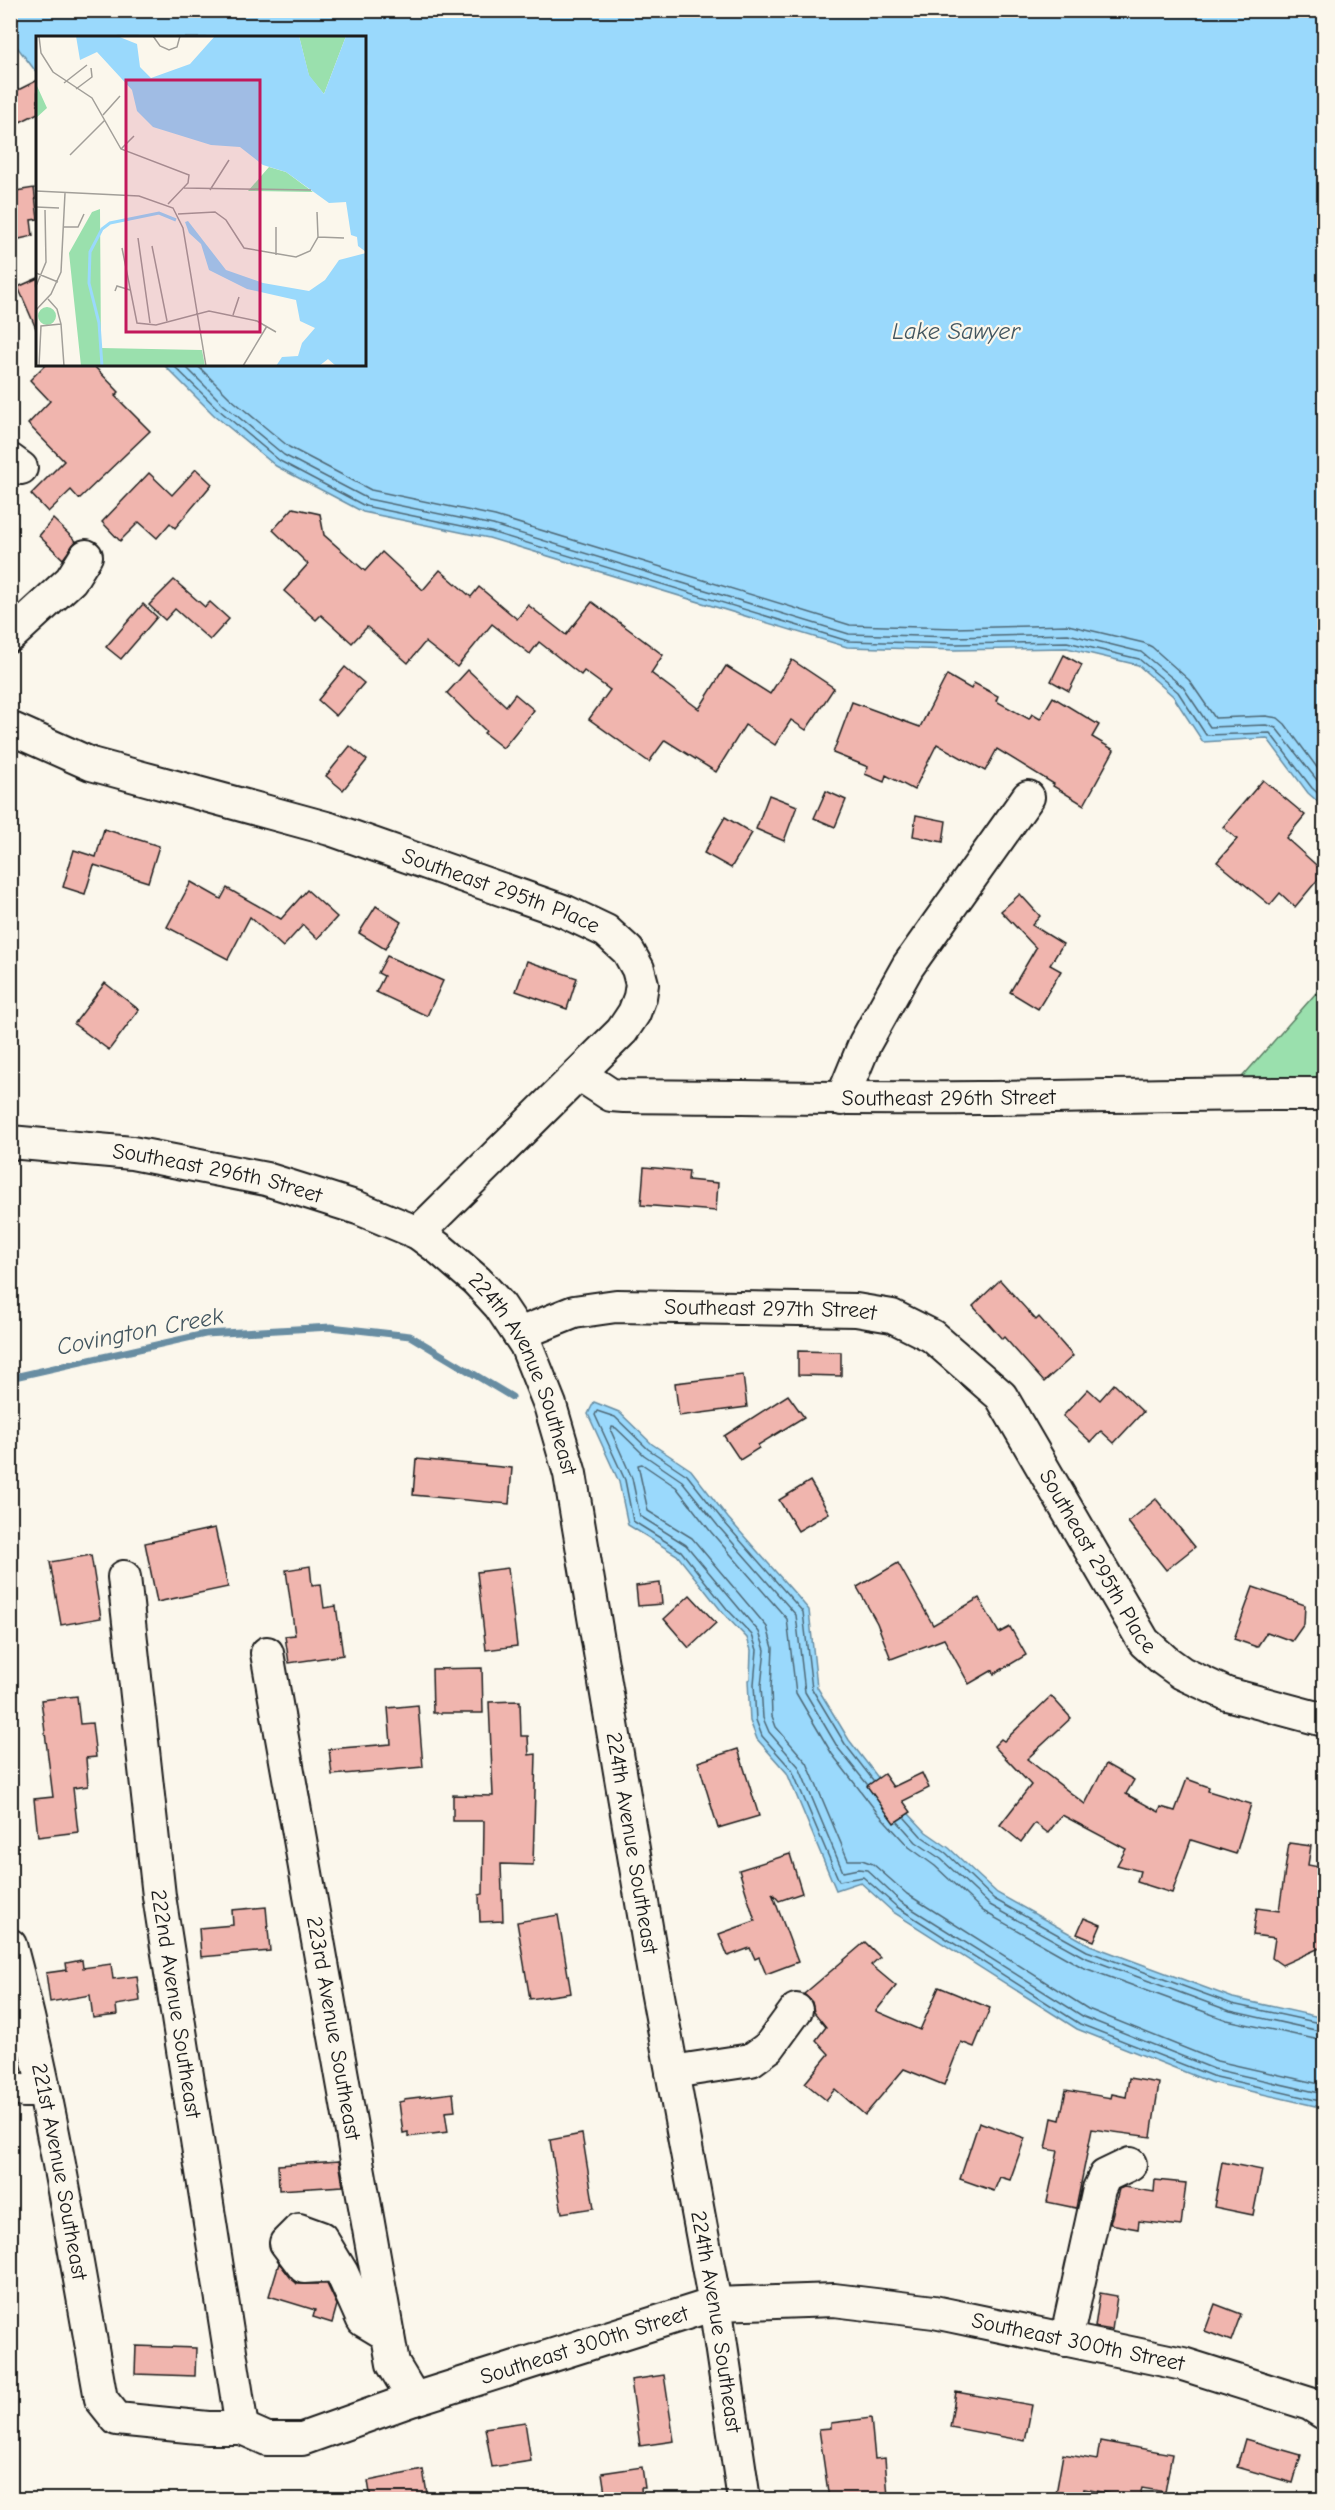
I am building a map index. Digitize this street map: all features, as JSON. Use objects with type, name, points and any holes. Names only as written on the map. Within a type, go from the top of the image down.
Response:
[{"type":"street","points":[[10,636],[70,580],[86,556]]},
{"type":"street","name":"Southeast 295th Place","points":[[10,728],[91,764],[330,830],[566,912],[606,931],[628,951],[638,969],[642,984],[634,1013],[622,1031],[418,1233]]},
{"type":"street","points":[[842,1099],[865,1043],[908,966],[1028,797]]},
{"type":"street","name":"Southeast 296th Street","points":[[579,1074],[611,1095],[842,1099],[1122,1097],[1228,1093],[1324,1094]]},
{"type":"street","name":"Southeast 296th Street","points":[[10,1142],[132,1153],[266,1179],[358,1208],[418,1233]]},
{"type":"street","name":"224th Avenue Southeast","points":[[418,1233],[477,1281],[500,1306],[526,1345],[550,1405],[570,1474],[672,2072],[715,2304],[744,2499]]},
{"type":"street","name":"Southeast 297th Street","points":[[519,1334],[574,1312],[616,1305],[856,1310],[892,1316],[932,1335],[1001,1396]]},
{"type":"street","name":"Southeast 295th Place","points":[[1001,1396],[1144,1642],[1182,1673],[1227,1694],[1324,1720]]},
{"type":"street","name":"222nd Avenue Southeast","points":[[124,1577],[159,1896],[242,2428]]},
{"type":"street","name":"223rd Avenue Southeast","points":[[267,1653],[393,2364],[414,2399]]},
{"type":"street","name":"221st Avenue Southeast","points":[[10,1945],[27,2005],[101,2400]]},
{"type":"street","points":[[672,2072],[751,2060],[770,2047],[796,2010]]},
{"type":"street","points":[[10,2086],[24,2091],[44,2091]]},
{"type":"street","points":[[1066,2340],[1098,2189],[1105,2176],[1130,2164]]},
{"type":"street","points":[[338,2265],[363,2320],[388,2335]]},
{"type":"street","name":"Southeast 300th Street","points":[[101,2400],[117,2419],[208,2428],[242,2428],[267,2439],[302,2439],[414,2399],[715,2304],[834,2300],[934,2312],[1183,2364],[1310,2404],[1324,2413]]},
{"type":"green space","points":[[1324,984],[1324,1109],[1228,1093]]},
{"type":"water","name":"Lake Sawyer","points":[[11,10],[1324,11],[1324,807],[1308,793],[1267,738],[1203,742],[1173,696],[1138,665],[1067,648],[955,650],[847,647],[489,538],[363,512],[276,466],[214,415],[165,366],[366,366],[366,36],[36,36],[36,72],[11,39]]},
{"type":"water","points":[[594,1402],[619,1412],[652,1444],[691,1470],[728,1518],[809,1610],[817,1687],[849,1740],[893,1797],[926,1832],[949,1848],[997,1893],[1090,1945],[1233,1998],[1324,2018],[1324,2108],[1210,2082],[1077,2029],[893,1912],[860,1882],[836,1890],[787,1773],[757,1739],[750,1721],[748,1680],[750,1679],[751,1650],[747,1638],[723,1613],[677,1555],[628,1525],[619,1482],[588,1414]]},
{"type":"building","points":[[36,81],[36,114],[10,127],[10,94]]},
{"type":"building","points":[[34,188],[36,219],[31,220],[33,236],[10,241],[10,192]]},
{"type":"building","points":[[36,279],[36,328],[18,287]]},
{"type":"building","points":[[44,366],[94,366],[119,392],[115,396],[150,431],[79,499],[71,490],[48,512],[31,494],[64,461],[28,424],[50,401],[30,380]]},
{"type":"building","points":[[196,469],[212,484],[175,528],[170,523],[157,538],[139,522],[120,541],[102,522],[149,473],[172,495]]},
{"type":"building","points":[[293,508],[320,514],[324,535],[365,571],[382,552],[423,590],[440,570],[471,597],[479,587],[517,619],[528,605],[566,635],[592,602],[663,655],[651,673],[699,709],[726,666],[770,694],[792,660],[834,688],[806,730],[791,720],[775,745],[745,725],[716,772],[665,740],[649,762],[589,719],[610,690],[584,671],[581,675],[539,642],[530,654],[492,624],[457,667],[425,642],[408,663],[367,627],[352,643],[321,615],[316,620],[284,591],[308,564],[273,530]]},
{"type":"building","points":[[53,519],[76,541],[63,559],[39,536]]},
{"type":"building","points":[[174,580],[205,607],[210,602],[229,619],[210,640],[175,609],[165,620],[149,605]]},
{"type":"building","points":[[143,604],[157,617],[121,659],[106,647]]},
{"type":"building","points":[[1064,655],[1082,665],[1069,691],[1051,681]]},
{"type":"building","points":[[345,667],[364,683],[336,716],[318,700]]},
{"type":"building","points":[[468,670],[506,706],[515,694],[534,710],[503,748],[484,733],[486,731],[447,693]]},
{"type":"building","points":[[947,675],[971,689],[974,683],[998,696],[996,701],[1029,719],[1032,714],[1040,719],[1053,697],[1099,725],[1092,737],[1114,750],[1084,805],[997,749],[985,771],[937,744],[914,790],[886,775],[884,782],[865,774],[868,767],[833,753],[852,702],[920,727]]},
{"type":"building","points":[[350,746],[367,760],[343,790],[326,776]]},
{"type":"building","points":[[1263,780],[1305,815],[1286,838],[1324,872],[1295,907],[1280,893],[1270,905],[1217,862],[1237,839],[1223,827]]},
{"type":"building","points":[[826,791],[846,800],[835,827],[814,818]]},
{"type":"building","points":[[769,795],[797,806],[784,841],[756,829]]},
{"type":"building","points":[[916,815],[946,821],[943,842],[913,836]]},
{"type":"building","points":[[725,817],[752,833],[731,868],[704,853]]},
{"type":"building","points":[[104,829],[159,846],[148,882],[94,865],[85,894],[63,887],[74,850],[96,857]]},
{"type":"building","points":[[191,882],[221,899],[227,888],[281,919],[307,890],[337,917],[317,939],[303,925],[283,947],[250,917],[228,959],[167,927]]},
{"type":"building","points":[[1020,894],[1040,916],[1032,925],[1063,944],[1050,965],[1061,971],[1038,1009],[1010,992],[1036,948],[1001,911]]},
{"type":"building","points":[[376,906],[401,922],[385,949],[359,933]]},
{"type":"building","points":[[387,956],[443,981],[427,1016],[376,992],[384,976],[378,973]]},
{"type":"building","points":[[527,961],[577,978],[567,1009],[516,991]]},
{"type":"building","points":[[105,983],[139,1010],[109,1050],[74,1024]]},
{"type":"building","points":[[644,1167],[689,1171],[688,1180],[718,1183],[716,1211],[641,1205]]},
{"type":"building","points":[[1000,1280],[1036,1320],[1039,1317],[1073,1356],[1044,1382],[973,1306]]},
{"type":"building","points":[[798,1351],[841,1352],[841,1376],[798,1375]]},
{"type":"building","points":[[743,1375],[747,1407],[679,1416],[675,1383]]},
{"type":"building","points":[[1114,1384],[1143,1412],[1114,1443],[1101,1431],[1091,1442],[1063,1416],[1088,1389],[1100,1400]]},
{"type":"building","points":[[788,1395],[804,1417],[758,1445],[759,1448],[740,1460],[724,1436]]},
{"type":"building","points":[[416,1459],[512,1468],[509,1504],[413,1495]]},
{"type":"building","points":[[810,1481],[829,1513],[798,1531],[779,1500]]},
{"type":"building","points":[[1156,1499],[1195,1547],[1166,1570],[1128,1522]]},
{"type":"building","points":[[215,1528],[228,1587],[157,1602],[145,1543]]},
{"type":"building","points":[[91,1555],[101,1618],[61,1625],[50,1562]]},
{"type":"building","points":[[898,1563],[933,1625],[979,1598],[999,1633],[1010,1627],[1026,1655],[994,1674],[993,1670],[969,1684],[944,1639],[891,1659],[877,1623],[857,1587]]},
{"type":"building","points":[[310,1566],[312,1585],[321,1584],[324,1608],[336,1606],[343,1655],[289,1663],[285,1636],[295,1635],[286,1570]]},
{"type":"building","points":[[508,1568],[517,1646],[486,1650],[477,1572]]},
{"type":"building","points":[[660,1583],[662,1604],[638,1606],[636,1586]]},
{"type":"building","points":[[1253,1587],[1305,1605],[1304,1624],[1292,1641],[1267,1632],[1257,1647],[1234,1639]]},
{"type":"building","points":[[690,1595],[716,1623],[689,1648],[664,1619]]},
{"type":"building","points":[[482,1668],[483,1713],[433,1713],[432,1669]]},
{"type":"building","points":[[77,1696],[80,1724],[92,1723],[96,1757],[86,1758],[88,1786],[73,1788],[78,1832],[38,1837],[34,1799],[53,1797],[41,1700]]},
{"type":"building","points":[[1051,1696],[1071,1718],[1027,1759],[1085,1804],[1106,1764],[1134,1780],[1126,1794],[1159,1812],[1161,1807],[1175,1811],[1187,1779],[1209,1787],[1208,1791],[1251,1804],[1236,1854],[1191,1840],[1172,1893],[1137,1882],[1140,1871],[1117,1865],[1126,1849],[1062,1815],[1048,1833],[1035,1823],[1021,1842],[1000,1825],[1031,1785],[994,1746],[1001,1739],[1004,1741]]},
{"type":"building","points":[[520,1701],[521,1736],[528,1736],[529,1755],[536,1754],[533,1865],[501,1864],[503,1921],[480,1922],[479,1895],[483,1894],[484,1821],[453,1821],[453,1795],[493,1796],[489,1702]]},
{"type":"building","points":[[418,1705],[423,1767],[332,1775],[329,1749],[391,1744],[388,1708]]},
{"type":"building","points":[[738,1749],[759,1816],[718,1828],[698,1762]]},
{"type":"building","points":[[922,1773],[929,1788],[903,1801],[911,1812],[894,1823],[867,1786],[884,1774],[893,1787]]},
{"type":"building","points":[[1289,1843],[1311,1846],[1308,1865],[1324,1868],[1324,1946],[1282,1965],[1272,1958],[1275,1938],[1253,1935],[1257,1908],[1279,1911]]},
{"type":"building","points":[[790,1854],[802,1893],[779,1901],[772,1893],[798,1962],[766,1974],[759,1957],[755,1959],[750,1948],[728,1956],[719,1934],[755,1921],[739,1870]]},
{"type":"building","points":[[266,1907],[270,1951],[201,1957],[199,1928],[233,1925],[232,1910]]},
{"type":"building","points":[[558,1915],[571,1993],[530,1999],[517,1922]]},
{"type":"building","points":[[1084,1918],[1101,1925],[1094,1941],[1077,1934]]},
{"type":"building","points":[[865,1942],[880,1957],[871,1965],[896,1986],[876,2011],[920,2030],[939,1987],[990,2008],[974,2047],[961,2042],[944,2085],[904,2069],[865,2115],[835,2089],[826,2100],[805,2083],[829,2054],[816,2040],[826,2027],[814,2012],[812,2002],[804,1994]]},
{"type":"building","points":[[82,1960],[83,1968],[111,1964],[113,1979],[137,1976],[140,2001],[116,2005],[117,2015],[93,2018],[90,1995],[50,2002],[46,1973],[67,1970],[66,1963]]},
{"type":"building","points":[[1129,2078],[1159,2083],[1151,2137],[1092,2129],[1076,2208],[1047,2202],[1058,2151],[1046,2149],[1052,2118],[1060,2120],[1066,2090],[1111,2098],[1112,2094],[1126,2097]]},
{"type":"building","points":[[453,2093],[455,2111],[445,2112],[448,2132],[408,2137],[408,2132],[403,2133],[399,2102],[404,2099]]},
{"type":"building","points":[[979,2122],[1025,2138],[1010,2180],[1000,2177],[994,2191],[960,2179]]},
{"type":"building","points":[[582,2134],[594,2208],[562,2213],[550,2140]]},
{"type":"building","points":[[339,2161],[343,2186],[279,2190],[278,2165]]},
{"type":"building","points":[[1222,2162],[1262,2170],[1253,2215],[1214,2207]]},
{"type":"building","points":[[1155,2180],[1186,2183],[1181,2226],[1139,2221],[1138,2229],[1110,2224],[1119,2189],[1124,2187],[1154,2192]]},
{"type":"building","points":[[279,2263],[297,2284],[327,2284],[337,2305],[332,2323],[313,2317],[315,2310],[269,2296]]},
{"type":"building","points":[[1100,2293],[1117,2296],[1112,2330],[1095,2327]]},
{"type":"building","points":[[1215,2304],[1241,2314],[1231,2341],[1205,2331]]},
{"type":"building","points":[[136,2346],[196,2348],[195,2376],[135,2374]]},
{"type":"building","points":[[664,2375],[674,2441],[640,2446],[631,2380]]},
{"type":"building","points":[[956,2392],[1032,2405],[1025,2441],[950,2427]]},
{"type":"building","points":[[871,2418],[875,2459],[885,2458],[888,2497],[829,2499],[819,2429],[831,2428],[831,2423]]},
{"type":"building","points":[[525,2422],[531,2461],[492,2467],[485,2428]]},
{"type":"building","points":[[1245,2439],[1301,2455],[1293,2483],[1237,2467]]},
{"type":"building","points":[[1100,2441],[1172,2454],[1165,2492],[1142,2488],[1139,2499],[1084,2489],[1083,2499],[1056,2494],[1063,2454],[1097,2460]]},
{"type":"building","points":[[642,2467],[645,2488],[641,2488],[642,2499],[606,2499],[602,2473]]},
{"type":"building","points":[[423,2470],[428,2499],[371,2499],[368,2481]]},
{"type":"waterway","name":"Covington Creek","points":[[10,1378],[205,1334],[331,1327],[410,1336],[512,1397]]}]
